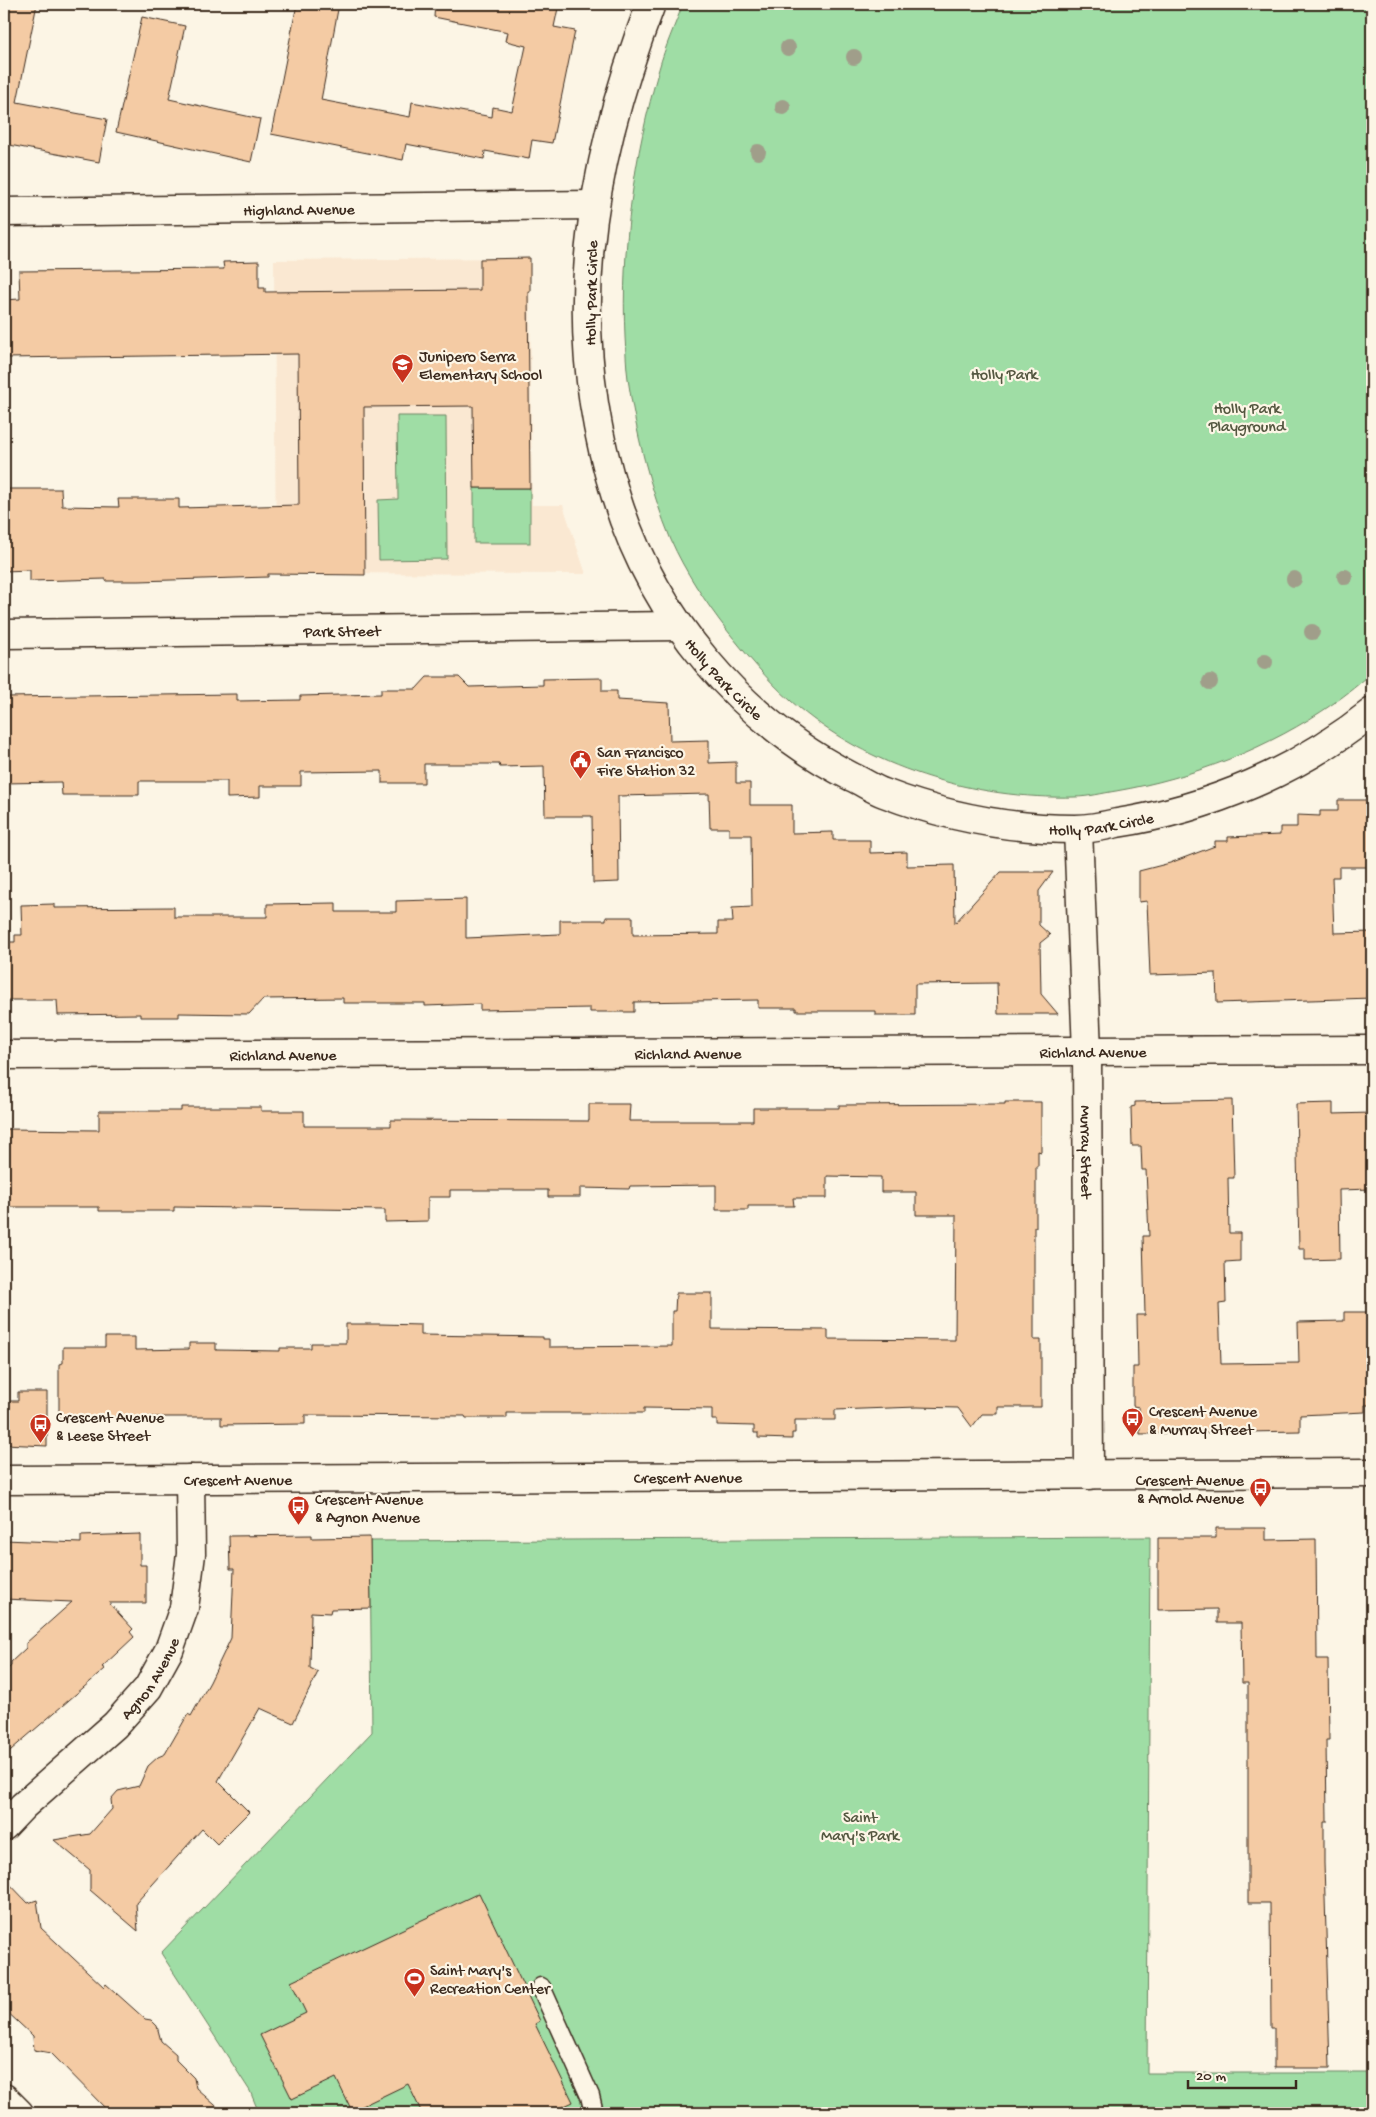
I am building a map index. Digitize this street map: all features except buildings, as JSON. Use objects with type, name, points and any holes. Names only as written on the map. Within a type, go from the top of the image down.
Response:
[{"type":"street","name":"Holly Park Circle","points":[[650,4],[630,59],[609,133],[594,205],[587,259],[586,316],[591,379],[600,436],[617,499],[642,562],[679,626],[724,681],[771,726],[822,762],[882,792],[947,814],[1015,825],[1078,830],[1152,818],[1220,798],[1288,767],[1350,729],[1372,712]]},
{"type":"street","name":"Highland Avenue","points":[[4,212],[594,205]]},
{"type":"street","name":"Park Street","points":[[4,634],[679,626]]},
{"type":"street","name":"Murray Street","points":[[1078,830],[1087,1051],[1089,1475]]},
{"type":"street","name":"Richland Avenue","points":[[4,1055],[1372,1050]]},
{"type":"street","name":"Crescent Avenue","points":[[4,1480],[1372,1473]]},
{"type":"street","name":"Agnon Avenue","points":[[4,1826],[23,1806],[115,1725],[148,1688],[169,1650],[184,1608],[191,1554],[190,1479]]},
{"type":"street","points":[[4,2098],[19,2113]]},
{"type":"lane","points":[[541,1987],[590,2096],[594,2113]]},
{"type":"shaded area","name":"Junipero Serra Elementary School","points":[[530,258],[532,505],[563,505],[586,574],[276,573],[274,260]]},
{"type":"green space","name":"Holly Park","points":[[683,4],[1372,4],[1372,673],[1339,700],[1309,719],[1284,734],[1230,759],[1145,785],[1096,795],[1075,797],[999,793],[961,786],[887,762],[853,745],[821,724],[782,693],[718,619],[676,551],[663,521],[650,481],[635,420],[628,379],[624,303],[627,236],[631,202],[650,102],[664,53]]},
{"type":"green space","points":[[397,416],[446,416],[447,559],[379,560],[378,500],[398,499]]},
{"type":"green space","points":[[474,488],[530,488],[530,543],[474,543]]},
{"type":"green space","name":"Saint Mary's Park","points":[[1150,1537],[1147,2073],[1372,2073],[1372,2113],[259,2113],[250,2091],[161,1953],[372,1732],[370,1541]]},
{"type":"place","name":"Junipero Serra Elementary School","points":[[403,383]]},
{"type":"place","name":"San Francisco Fire Station 32","points":[[581,779]]},
{"type":"place","name":"Crescent Avenue & Murray Street","points":[[1133,1438]]},
{"type":"place","name":"Crescent Avenue & Leese Street","points":[[40,1444]]},
{"type":"place","name":"Crescent Avenue & Arnold Avenue","points":[[1260,1507]]},
{"type":"place","name":"Crescent Avenue & Agnon Avenue","points":[[299,1526]]},
{"type":"place","name":"Saint Mary's Recreation Center","points":[[414,1997]]},
{"type":"park label","name":"Holly Park Playground","points":[[1247,416]]}]
